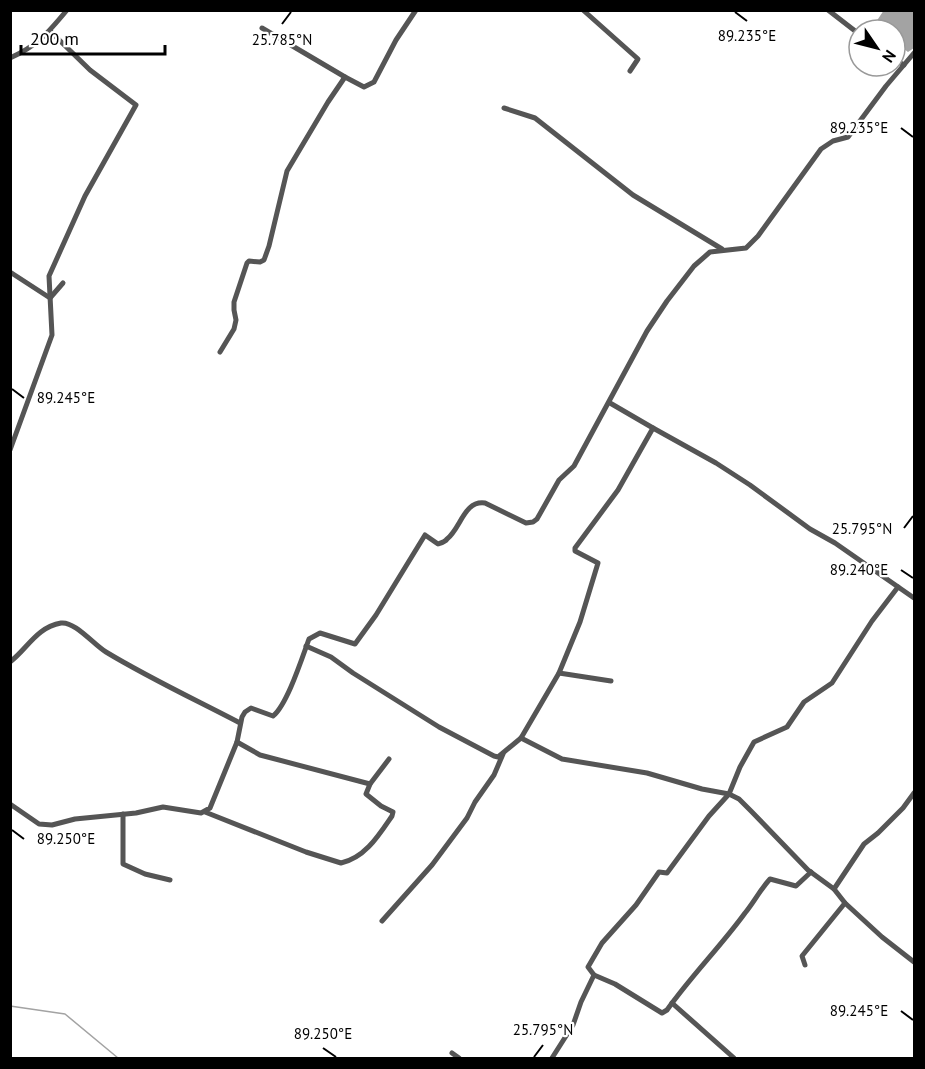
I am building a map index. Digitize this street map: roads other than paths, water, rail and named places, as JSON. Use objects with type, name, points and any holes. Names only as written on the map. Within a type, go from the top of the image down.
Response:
[{"type":"street","points":[[10,58],[30,49],[50,31],[67,10]]},
{"type":"street","points":[[262,28],[364,87],[374,82],[396,40],[416,10]]},
{"type":"street","points":[[583,10],[638,59],[630,71]]},
{"type":"street","points":[[828,10],[847,25]]},
{"type":"street","points":[[10,450],[52,335],[49,276],[85,196],[136,105],[90,70],[50,31]]},
{"type":"street","points":[[220,352],[234,329],[236,320],[234,302],[247,263],[264,260],[287,171],[327,102],[345,77]]},
{"type":"street","points":[[205,812],[210,808],[237,742],[240,723],[245,712],[251,708],[273,716],[279,711],[309,639],[320,633],[355,644],[376,615],[425,536],[438,544],[448,539],[472,505],[479,502],[485,504],[526,523],[537,519],[559,480],[574,466],[647,331],[694,266],[710,252],[746,248],[821,149],[832,141],[848,137],[895,78]]},
{"type":"street","points":[[504,108],[535,118],[633,195],[722,249]]},
{"type":"street","points":[[10,272],[50,297]]},
{"type":"street","points":[[50,297],[63,283]]},
{"type":"street","points":[[610,403],[725,469],[810,529],[835,543],[915,598]]},
{"type":"street","points":[[306,646],[331,657],[353,674],[439,727],[494,756],[498,757],[503,754],[520,738],[559,673],[580,622],[598,566],[596,560],[575,548],[618,490],[652,428]]},
{"type":"street","points":[[811,872],[796,886],[770,879],[746,913],[662,1013],[637,996],[594,975],[588,967],[602,944],[636,905],[642,893],[659,872],[667,873],[709,816],[729,794],[754,742],[787,727],[804,702],[832,683],[872,621],[898,587]]},
{"type":"street","points":[[10,662],[39,633],[62,623],[70,624],[104,651],[240,723]]},
{"type":"street","points":[[559,673],[611,681]]},
{"type":"street","points":[[520,738],[562,759],[638,771],[729,794],[739,799],[811,872],[834,889],[845,903],[882,937],[915,962]]},
{"type":"street","points":[[237,742],[260,756],[370,784]]},
{"type":"street","points":[[382,921],[432,865],[467,818],[494,775],[503,754]]},
{"type":"street","points":[[10,804],[39,824],[52,825],[75,819],[163,807],[205,812],[306,852],[341,863],[363,853],[392,816],[393,812],[366,794],[370,784],[389,759]]},
{"type":"street","points":[[834,889],[864,844],[903,808],[915,792]]},
{"type":"street","points":[[123,814],[123,864],[145,874],[170,880]]},
{"type":"street","points":[[805,965],[802,956],[845,903]]},
{"type":"street","points":[[552,1059],[573,1025],[594,975]]},
{"type":"street","points":[[672,1002],[734,1059]]},
{"type":"street","points":[[452,1053],[459,1059]]},
{"type":"waterway","points":[[10,1006],[65,1014],[118,1058]]}]
